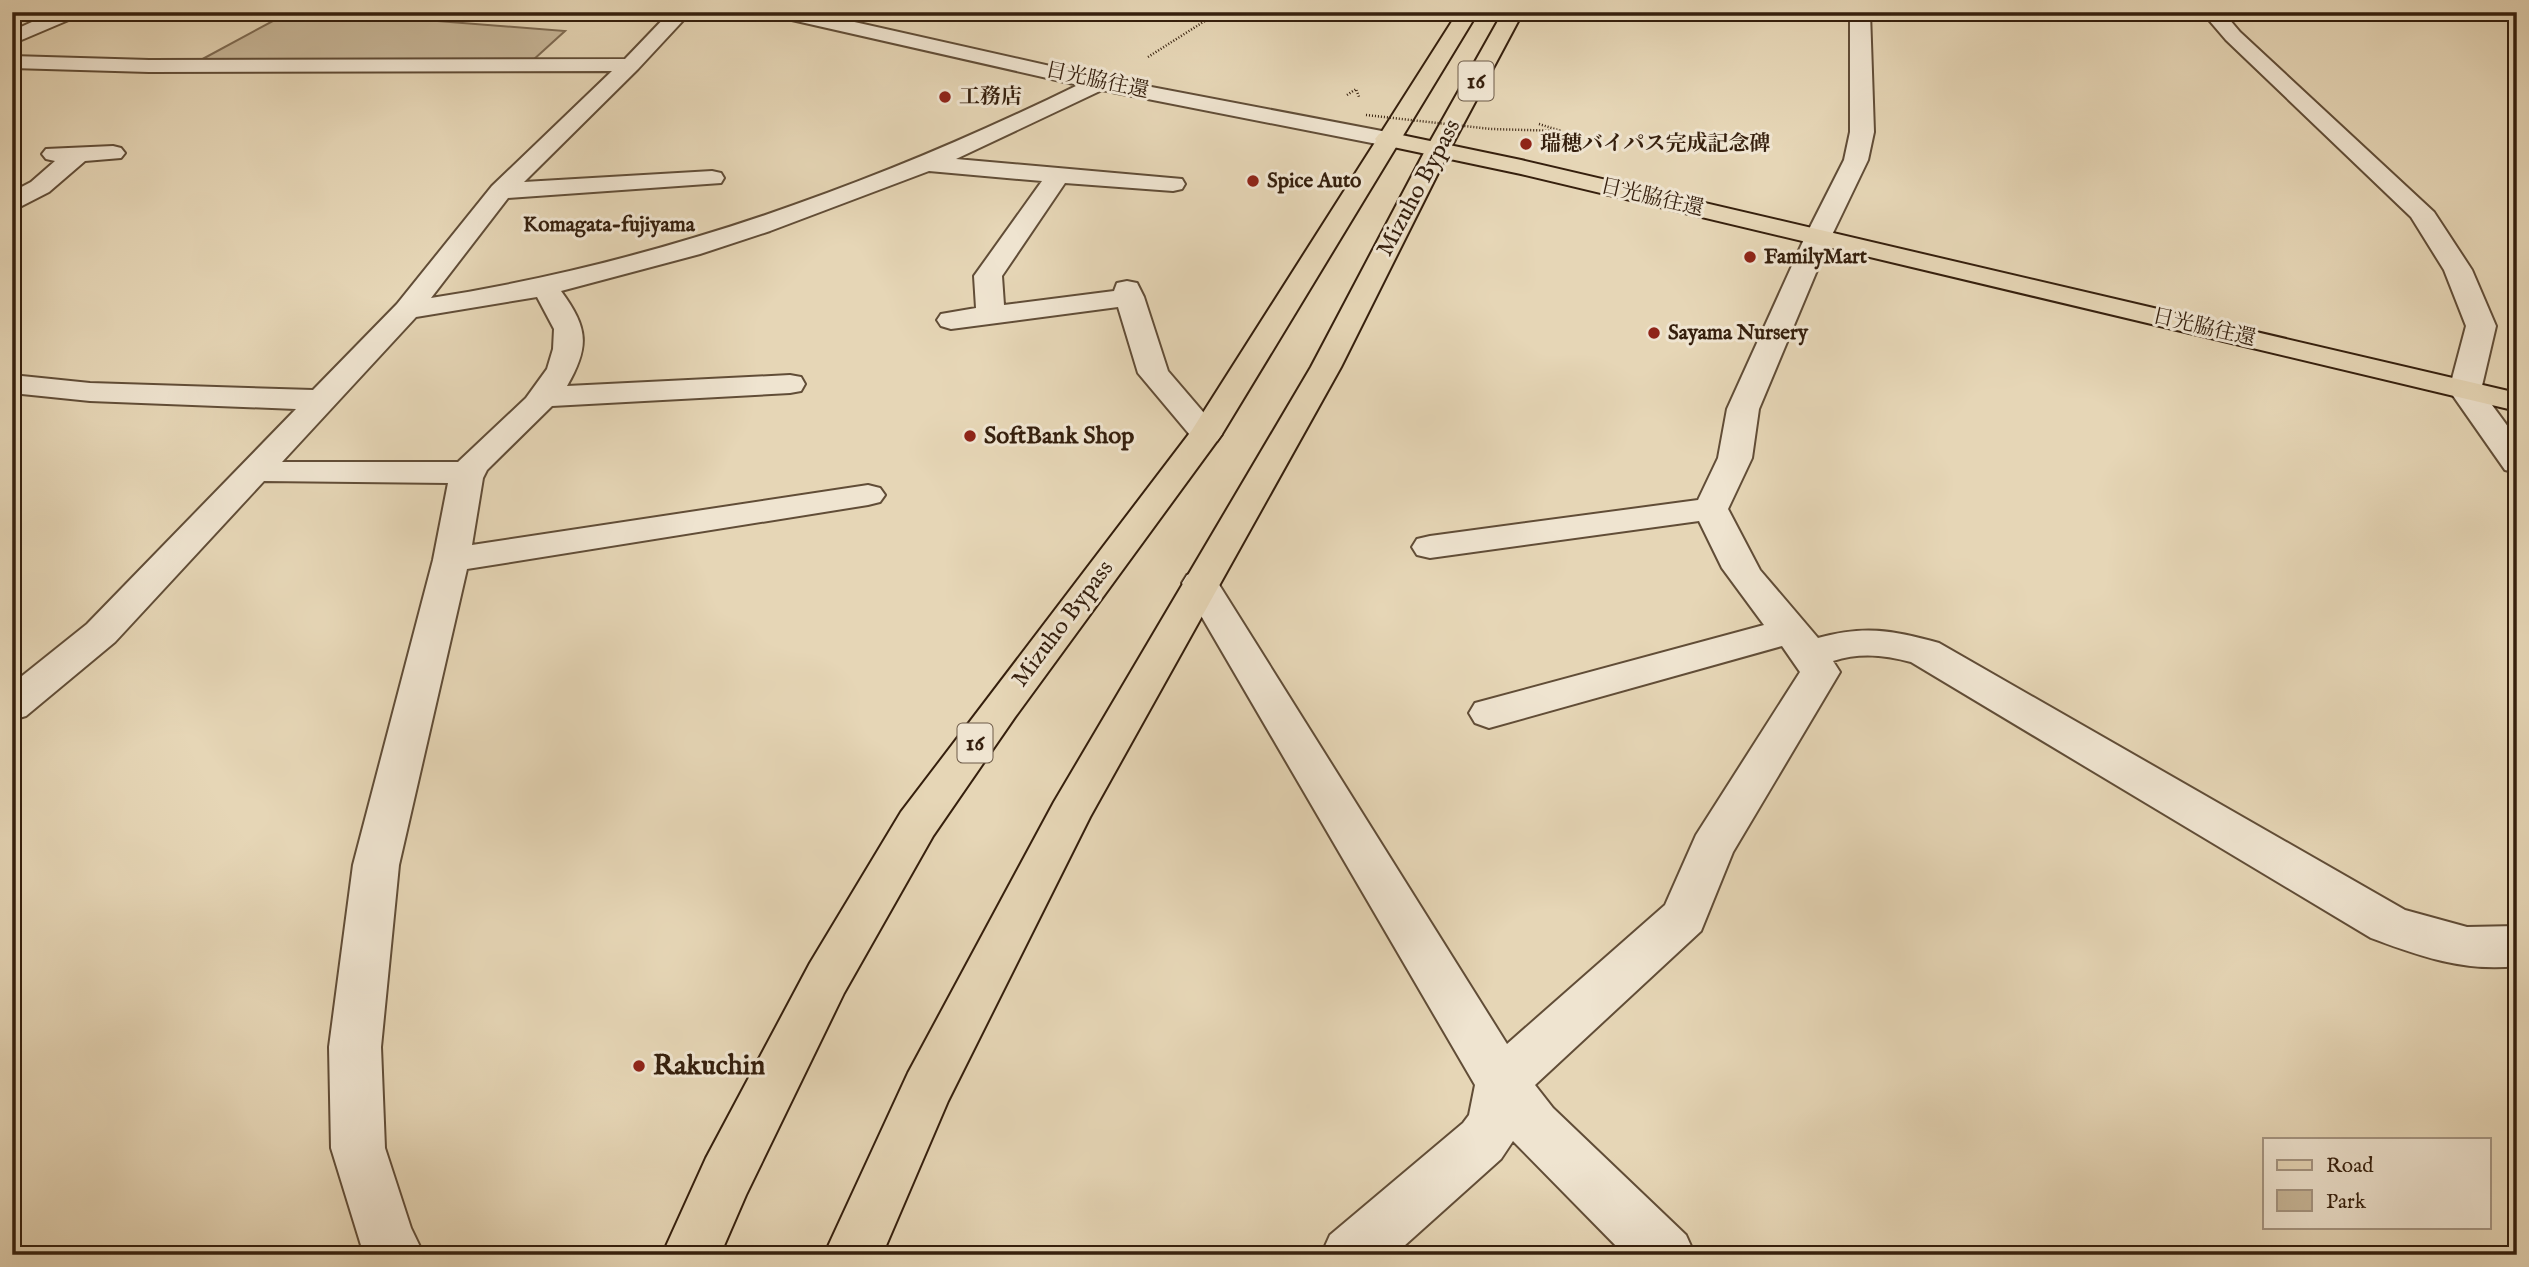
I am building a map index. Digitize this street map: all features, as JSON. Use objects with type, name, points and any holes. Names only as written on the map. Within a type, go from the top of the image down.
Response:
[{"type":"main road","name":"Mizuho Bypass","points":[[691,1255],[726,1177],[827,978],[917,824],[1001,706],[1206,434],[1376,127],[1468,12]]},
{"type":"main road","name":"Mizuho Bypass","points":[[853,1255],[927,1090],[1070,814],[1200,583],[1326,368],[1438,149],[1513,12]]},
{"type":"main road","name":"日光脇往還","points":[[1376,127],[1438,149],[2517,402]]},
{"type":"street","points":[[12,38],[71,12]]},
{"type":"street","points":[[12,706],[100,634],[407,310],[501,191],[631,65],[681,12]]},
{"type":"street","name":"日光脇往還","points":[[783,12],[1099,83],[1376,127]]},
{"type":"street","points":[[1350,1255],[1482,1141],[1494,1125],[1502,1082],[1684,917],[1712,848],[1820,672],[1801,642],[1761,597],[1723,538],[1711,509],[1735,458],[1743,409],[1818,237],[1856,160],[1862,132],[1860,12]]},
{"type":"street","points":[[2212,12],[2233,36],[2421,212],[2458,270],[2480,326],[2465,390],[2517,463]]},
{"type":"street","points":[[12,62],[149,66],[631,65]]},
{"type":"street","points":[[407,310],[545,287],[716,240],[929,164],[1013,127],[1099,83]]},
{"type":"street","points":[[54,154],[113,153]]},
{"type":"street","points":[[12,203],[40,187],[78,154]]},
{"type":"street","points":[[929,164],[1173,184]]},
{"type":"street","points":[[991,314],[988,276],[1058,175]]},
{"type":"street","points":[[501,191],[712,178]]},
{"type":"street","points":[[395,1255],[387,1242],[358,1148],[355,1046],[376,865],[451,560],[469,472],[473,465],[544,397],[559,378],[566,360],[569,327],[545,287]]},
{"type":"street","points":[[951,320],[1128,293],[1153,373],[1206,434]]},
{"type":"street","points":[[12,384],[90,392],[320,401]]},
{"type":"street","points":[[544,397],[790,384]]},
{"type":"street","points":[[253,471],[400,474],[469,472]]},
{"type":"street","points":[[451,560],[868,495]]},
{"type":"street","points":[[1430,547],[1711,509]]},
{"type":"street","points":[[1200,583],[1502,1082],[1534,1126],[1666,1255]]},
{"type":"street","points":[[1489,713],[1801,642],[1892,643],[1925,652],[2388,924],[2439,943],[2490,950],[2517,946]]},
{"type":"path","points":[[1099,83],[1142,61],[1219,12]]},
{"type":"path","points":[[1376,127],[1561,131]]},
{"type":"green space","points":[[349,14],[565,31],[532,61],[197,62],[284,15]]},
{"type":"place","name":"工務店","points":[[945,97]]},
{"type":"place","name":"瑞穂バイパス完成記念碑","points":[[1526,144]]},
{"type":"place","name":"Spice Auto","points":[[1253,181]]},
{"type":"place","name":"FamilyMart","points":[[1750,257]]},
{"type":"place","name":"Sayama Nursery","points":[[1654,333]]},
{"type":"place","name":"SoftBank Shop","points":[[970,436]]},
{"type":"place","name":"Rakuchin","points":[[639,1066]]},
{"type":"district","name":"Komagata-fujiyama","points":[[609,225]]}]
